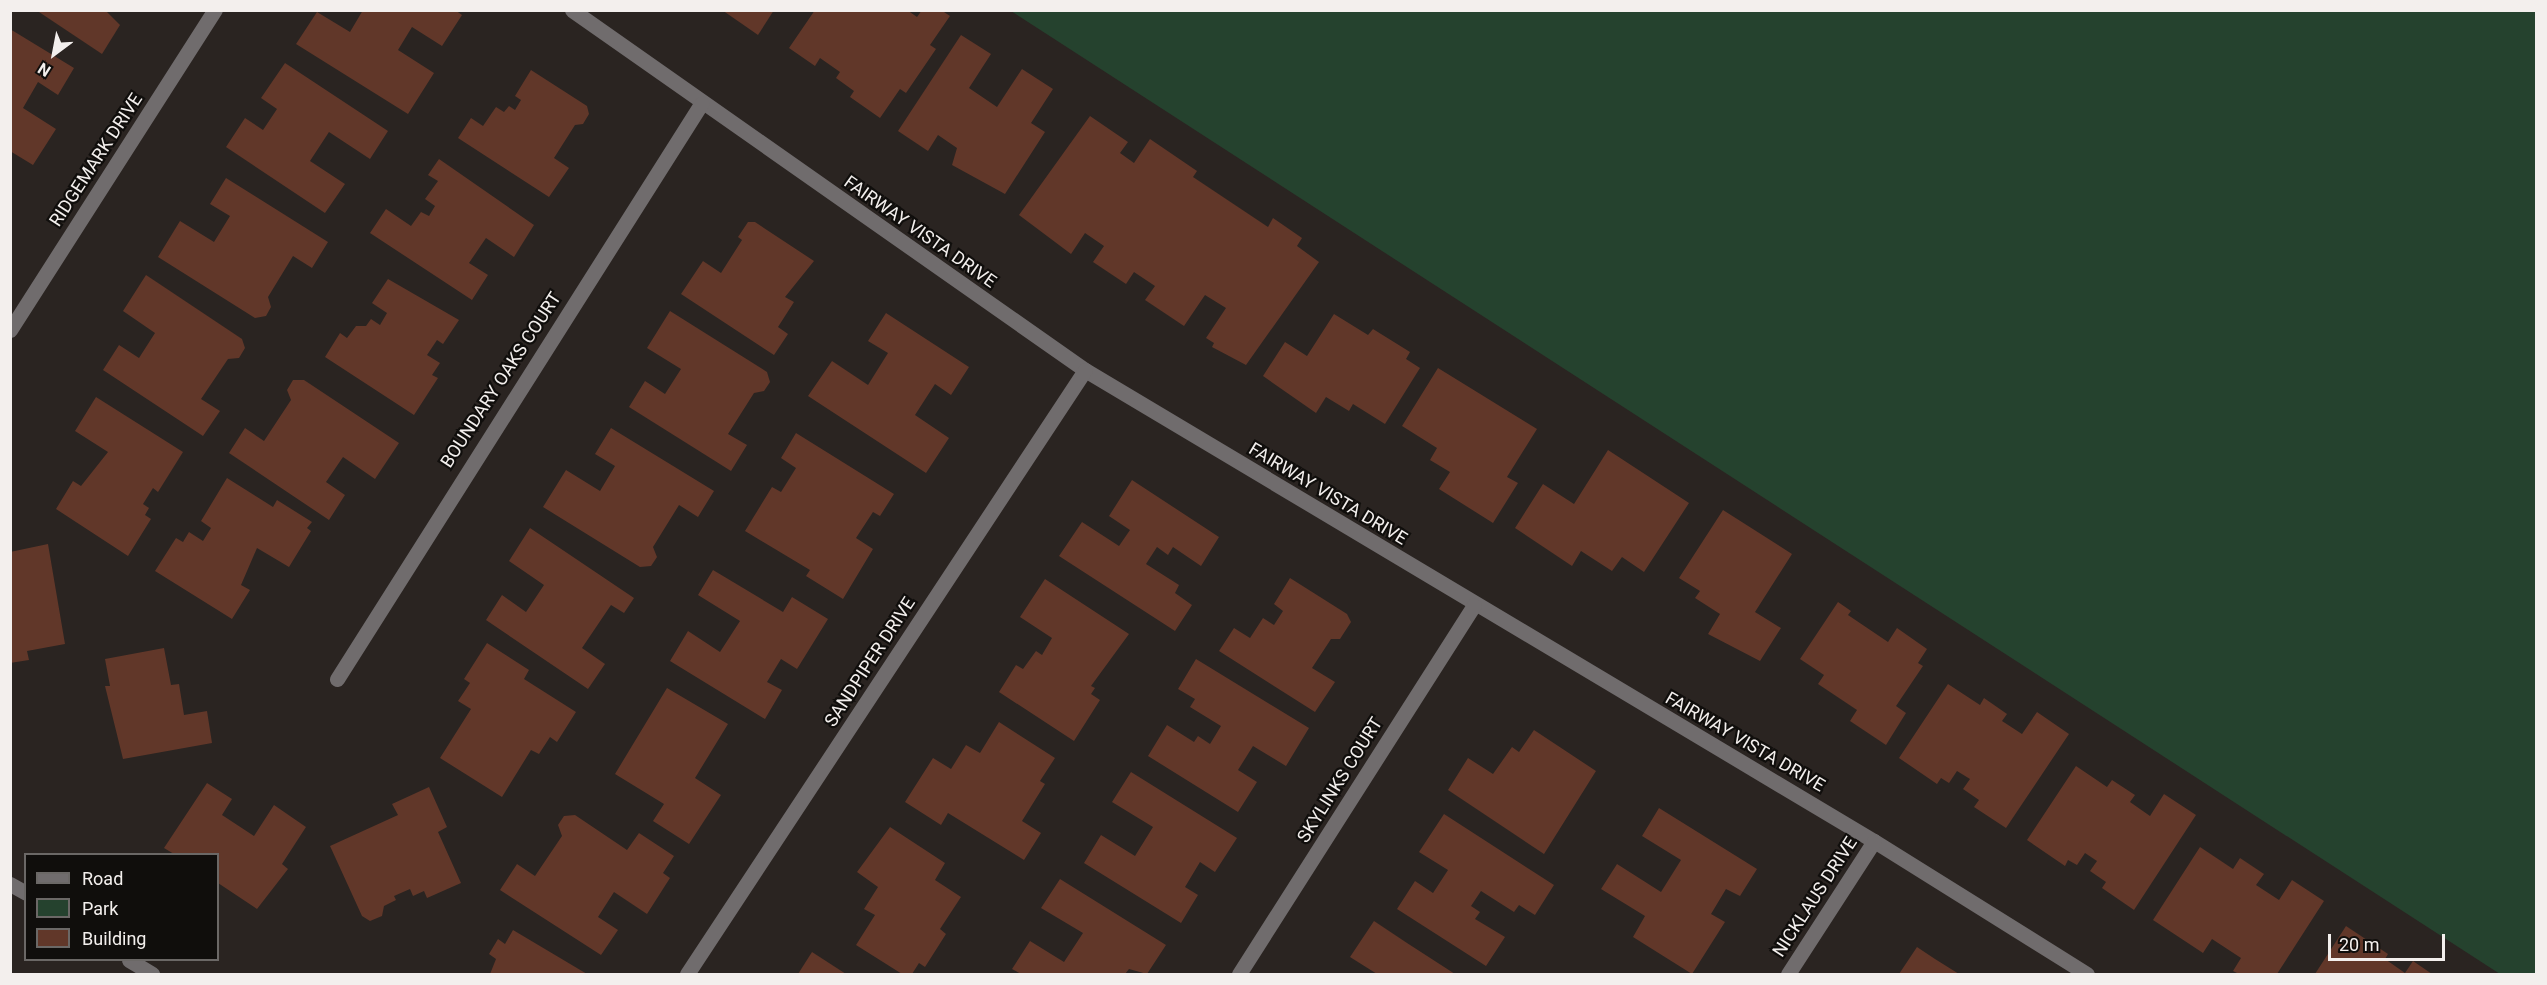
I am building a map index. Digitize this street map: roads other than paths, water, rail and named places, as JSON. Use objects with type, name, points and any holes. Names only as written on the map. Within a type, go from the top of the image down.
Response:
[{"type":"street","name":"RIDGEMARK DRIVE","points":[[10,330],[215,10]]},
{"type":"street","name":"FAIRWAY VISTA DRIVE","points":[[572,10],[701,104],[1085,370],[1474,606],[1874,841],[2087,975]]},
{"type":"street","name":"BOUNDARY OAKS COURT","points":[[337,679],[701,104]]},
{"type":"street","name":"SANDPIPER DRIVE","points":[[687,975],[1085,370]]},
{"type":"street","name":"SKYLINKS COURT","points":[[1239,975],[1474,606]]},
{"type":"street","name":"NICKLAUS DRIVE","points":[[1788,975],[1874,841]]},
{"type":"street","points":[[10,884],[24,892]]},
{"type":"street","points":[[131,961],[152,975]]}]
